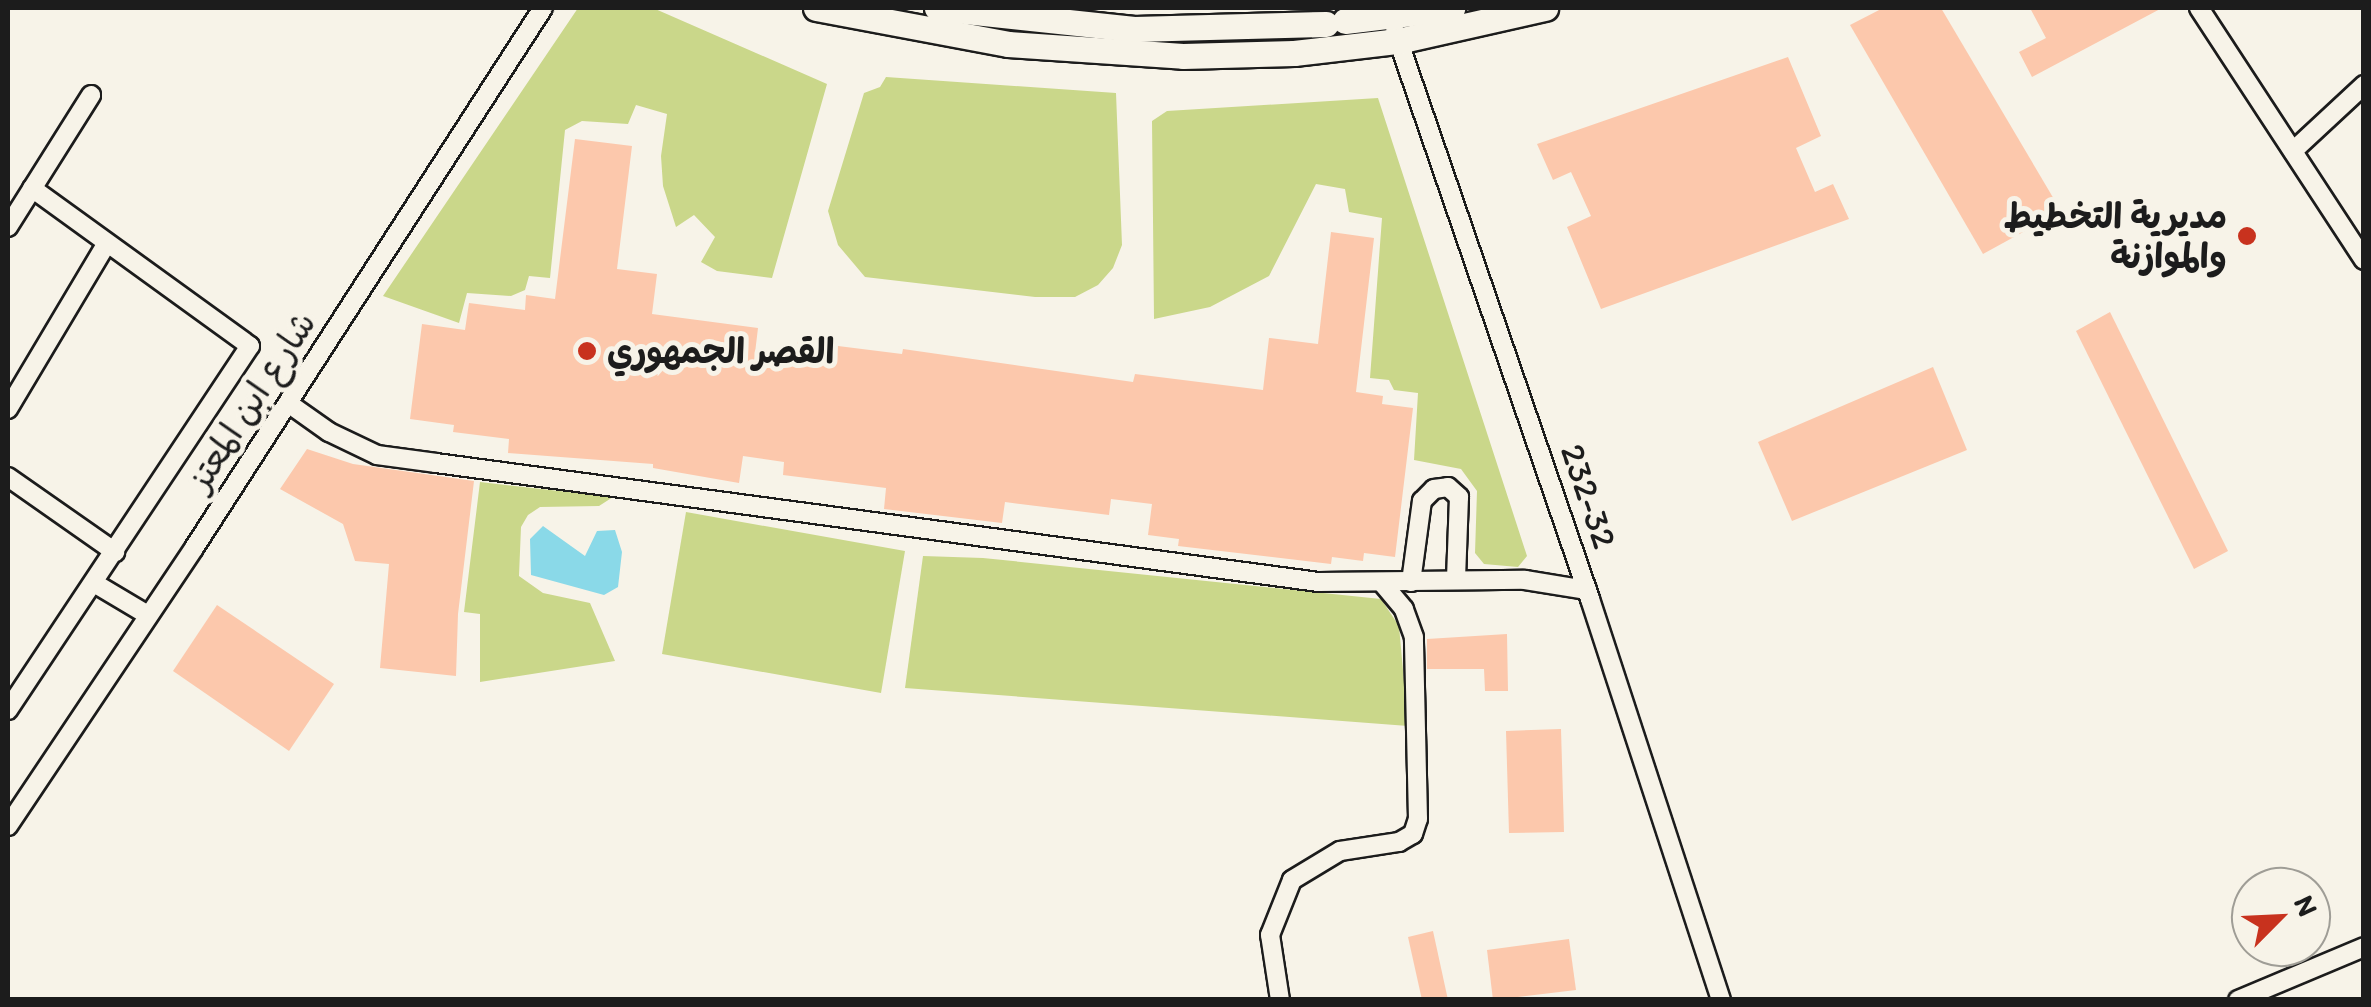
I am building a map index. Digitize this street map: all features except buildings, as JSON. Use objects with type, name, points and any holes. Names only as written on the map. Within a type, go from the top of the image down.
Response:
[{"type":"main road","points":[[816,8],[949,36],[1134,54],[1258,55],[1394,29],[1544,8]]},
{"type":"main road","points":[[937,8],[1134,29],[1336,22],[1394,29],[1452,8]]},
{"type":"street","name":"شارع ابن المعتز","points":[[8,826],[543,8]]},
{"type":"street","points":[[2198,8],[2364,260]]},
{"type":"street","name":"232-32","points":[[1394,29],[1586,590],[1720,1000]]},
{"type":"street","points":[[2293,151],[2364,85]]},
{"type":"street","points":[[8,226],[91,95]]},
{"type":"street","points":[[9,705],[250,346],[32,188]]},
{"type":"street","points":[[8,409],[107,243]]},
{"type":"street","points":[[288,403],[328,432],[377,454],[1319,582],[1525,580],[1586,590]]},
{"type":"street","points":[[8,477],[115,552]]},
{"type":"street","points":[[1411,582],[1422,501],[1434,488],[1448,487],[1459,497],[1456,578]]},
{"type":"street","points":[[94,583],[148,615]]},
{"type":"street","points":[[1280,1000],[1270,935],[1292,880],[1340,851],[1399,842],[1413,834],[1418,819],[1414,637],[1404,609],[1383,584]]},
{"type":"street","points":[[2238,1000],[2364,947]]},
{"type":"green space","points":[[578,8],[653,8],[827,84],[772,278],[717,271],[701,262],[715,237],[694,215],[676,227],[663,186],[661,156],[667,114],[636,105],[628,124],[582,121],[565,130],[550,278],[529,276],[525,290],[511,296],[467,293],[459,323],[383,296]]},
{"type":"green space","points":[[886,77],[1116,93],[1122,245],[1113,268],[1098,285],[1075,297],[1035,297],[865,277],[838,245],[828,211],[864,93],[880,87]]},
{"type":"green space","points":[[1378,98],[1527,556],[1518,567],[1484,564],[1475,553],[1477,491],[1461,469],[1414,460],[1418,393],[1394,390],[1389,380],[1370,378],[1382,218],[1349,212],[1345,189],[1316,184],[1269,276],[1210,307],[1154,319],[1152,121],[1167,111]]},
{"type":"green space","points":[[480,482],[613,497],[599,506],[540,507],[528,515],[521,527],[519,576],[543,593],[590,603],[615,661],[480,682],[480,614],[464,612]]},
{"type":"green space","points":[[686,512],[905,551],[881,693],[662,654]]},
{"type":"green space","points":[[923,556],[983,558],[1381,599],[1399,626],[1408,726],[905,688]]},
{"type":"water","points":[[543,526],[585,556],[597,531],[615,530],[622,552],[618,587],[604,595],[531,575],[530,539]]},
{"type":"place","name":"مديرية التخطيط والموازنة","points":[[2247,236]]},
{"type":"place","name":"القصر الجمهوري","points":[[587,351]]}]
